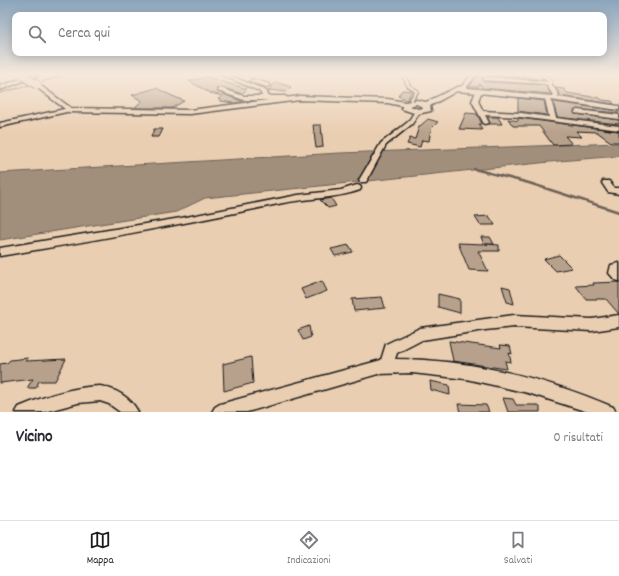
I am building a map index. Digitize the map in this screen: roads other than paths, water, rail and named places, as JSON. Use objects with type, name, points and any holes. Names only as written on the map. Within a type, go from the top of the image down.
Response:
[{"type":"street","points":[[49,94],[69,110]]},
{"type":"street","points":[[231,94],[238,97],[388,101],[426,105],[437,102],[446,94]]},
{"type":"street","points":[[477,94],[475,101],[486,123]]},
{"type":"street","points":[[517,94],[619,108]]},
{"type":"street","points":[[551,98],[555,94]]},
{"type":"street","points":[[0,125],[69,110],[190,112],[285,98]]},
{"type":"street","points":[[551,98],[553,119]]},
{"type":"street","points":[[409,103],[407,109],[417,112],[428,109],[426,105]]},
{"type":"street","points":[[585,103],[594,124]]},
{"type":"street","points":[[481,113],[521,114],[618,128],[616,117],[608,107]]},
{"type":"street","points":[[363,180],[383,144],[410,123],[417,112]]},
{"type":"street","points":[[577,112],[616,117]]},
{"type":"street","points":[[606,183],[611,190],[619,191]]},
{"type":"street","points":[[0,252],[204,217],[303,196],[345,194],[357,188]]},
{"type":"street","points":[[619,267],[615,268],[615,273],[619,277]]},
{"type":"street","points":[[386,366],[391,349],[420,334],[514,321],[592,325],[619,321]]},
{"type":"street","points":[[220,412],[386,366],[419,366],[469,372],[533,386],[608,412]]},
{"type":"street","points":[[24,412],[76,395],[107,395],[121,402],[130,412]]},
{"type":"lane","points":[[409,103],[415,94]]},
{"type":"waterway","points":[[474,169],[529,183],[619,212]]}]
